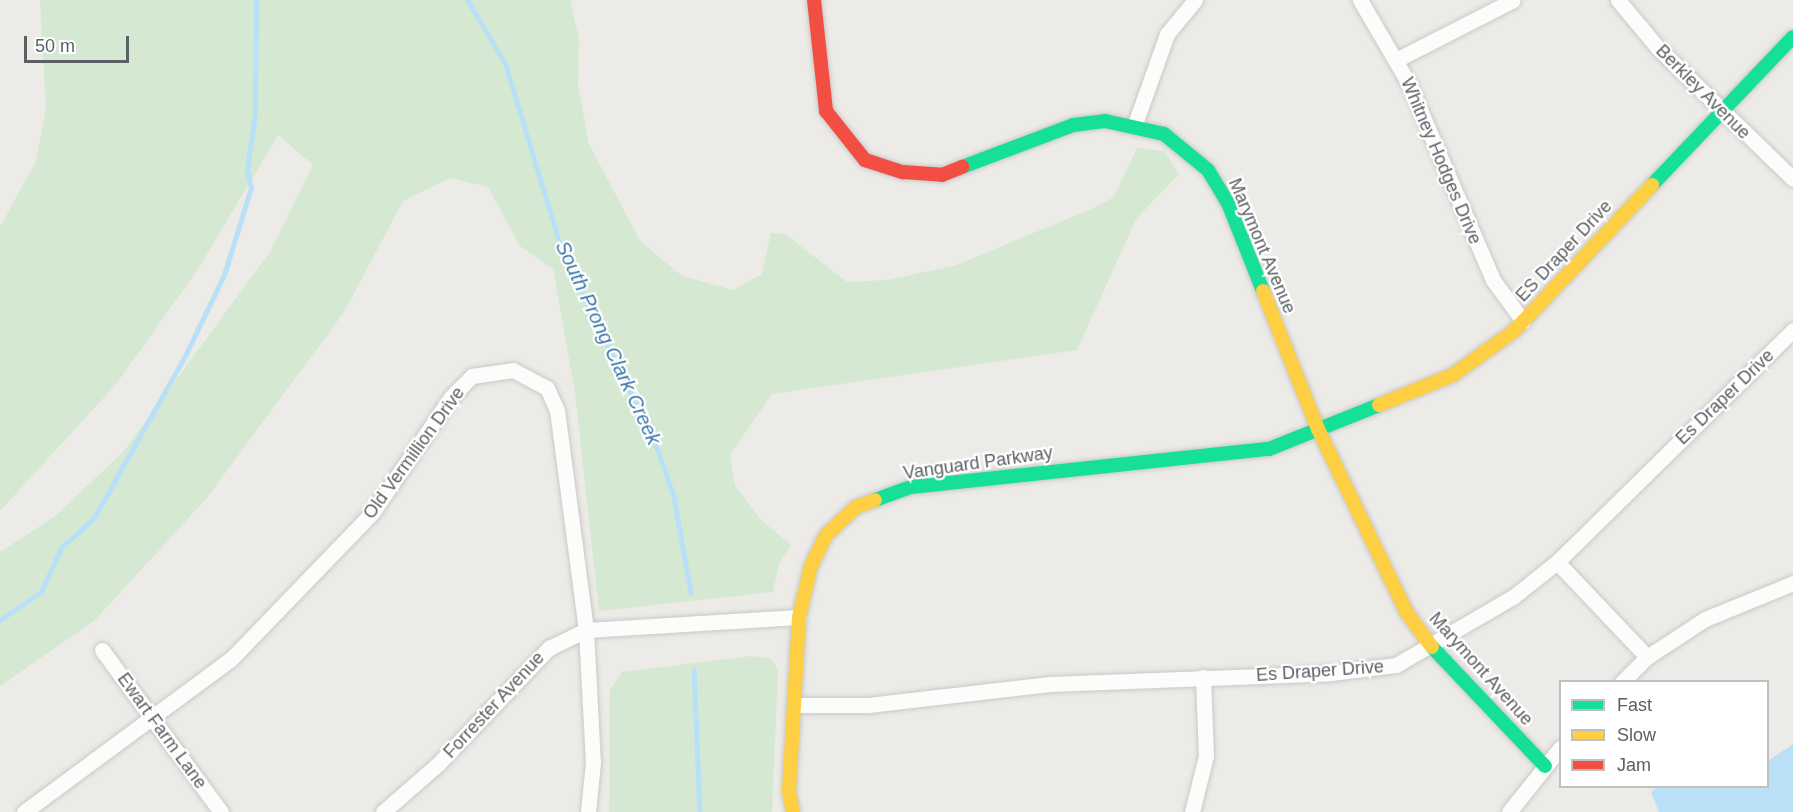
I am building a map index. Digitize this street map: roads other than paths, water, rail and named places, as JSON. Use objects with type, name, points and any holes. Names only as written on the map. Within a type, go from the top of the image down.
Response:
[{"type":"street","name":"Marymont Avenue","points":[[814,0],[826,111],[852,150],[882,167],[942,175],[1073,125],[1135,124],[1192,153],[1218,184],[1318,429],[1401,602],[1430,645],[1545,766]]},
{"type":"street","points":[[1135,124],[1167,34],[1195,0]]},
{"type":"street","name":"Whitney Hodges Drive","points":[[1360,0],[1396,60],[1493,280],[1523,321]]},
{"type":"street","points":[[1396,60],[1512,0]]},
{"type":"street","name":"Berkley Avenue","points":[[1618,0],[1723,112],[1793,179]]},
{"type":"street","name":"ES Draper Drive","points":[[1318,429],[1453,375],[1523,321],[1793,37]]},
{"type":"street","name":"Es Draper Drive","points":[[795,705],[868,705],[1050,684],[1203,676],[1371,671],[1396,665],[1513,597],[1557,562],[1793,330]]},
{"type":"street","name":"Old Vermillion Drive","points":[[24,812],[231,659],[280,612],[372,513],[451,397],[472,376],[492,370],[513,370],[547,388],[557,410],[586,630],[593,762],[588,812]]},
{"type":"street","name":"Vanguard Parkway","points":[[793,812],[789,791],[799,617],[811,566],[826,535],[856,507],[912,487],[1269,449],[1318,429]]},
{"type":"street","points":[[1557,562],[1647,657]]},
{"type":"street","points":[[1623,680],[1647,657],[1705,619],[1793,583]]},
{"type":"street","name":"Forrester Avenue","points":[[383,812],[493,709],[532,660],[586,630],[799,617]]},
{"type":"street","name":"Ewart Farm Lane","points":[[102,650],[221,812]]},
{"type":"street","points":[[1192,812],[1206,756],[1203,676]]},
{"type":"street","points":[[1509,812],[1559,749]]},
{"type":"water","points":[[1793,744],[1793,812],[1659,812],[1651,792],[1656,788],[1769,788],[1769,760]]},
{"type":"waterway","points":[[0,620],[41,592],[61,548],[94,518],[186,354],[224,275],[251,188],[247,170],[255,113],[256,0]]},
{"type":"waterway","name":"South Prong Clark Creek","points":[[468,0],[506,65],[562,250],[658,450],[674,497],[691,592]]},
{"type":"waterway","name":"South Prong Clark Creek","points":[[694,669],[700,812]]}]
